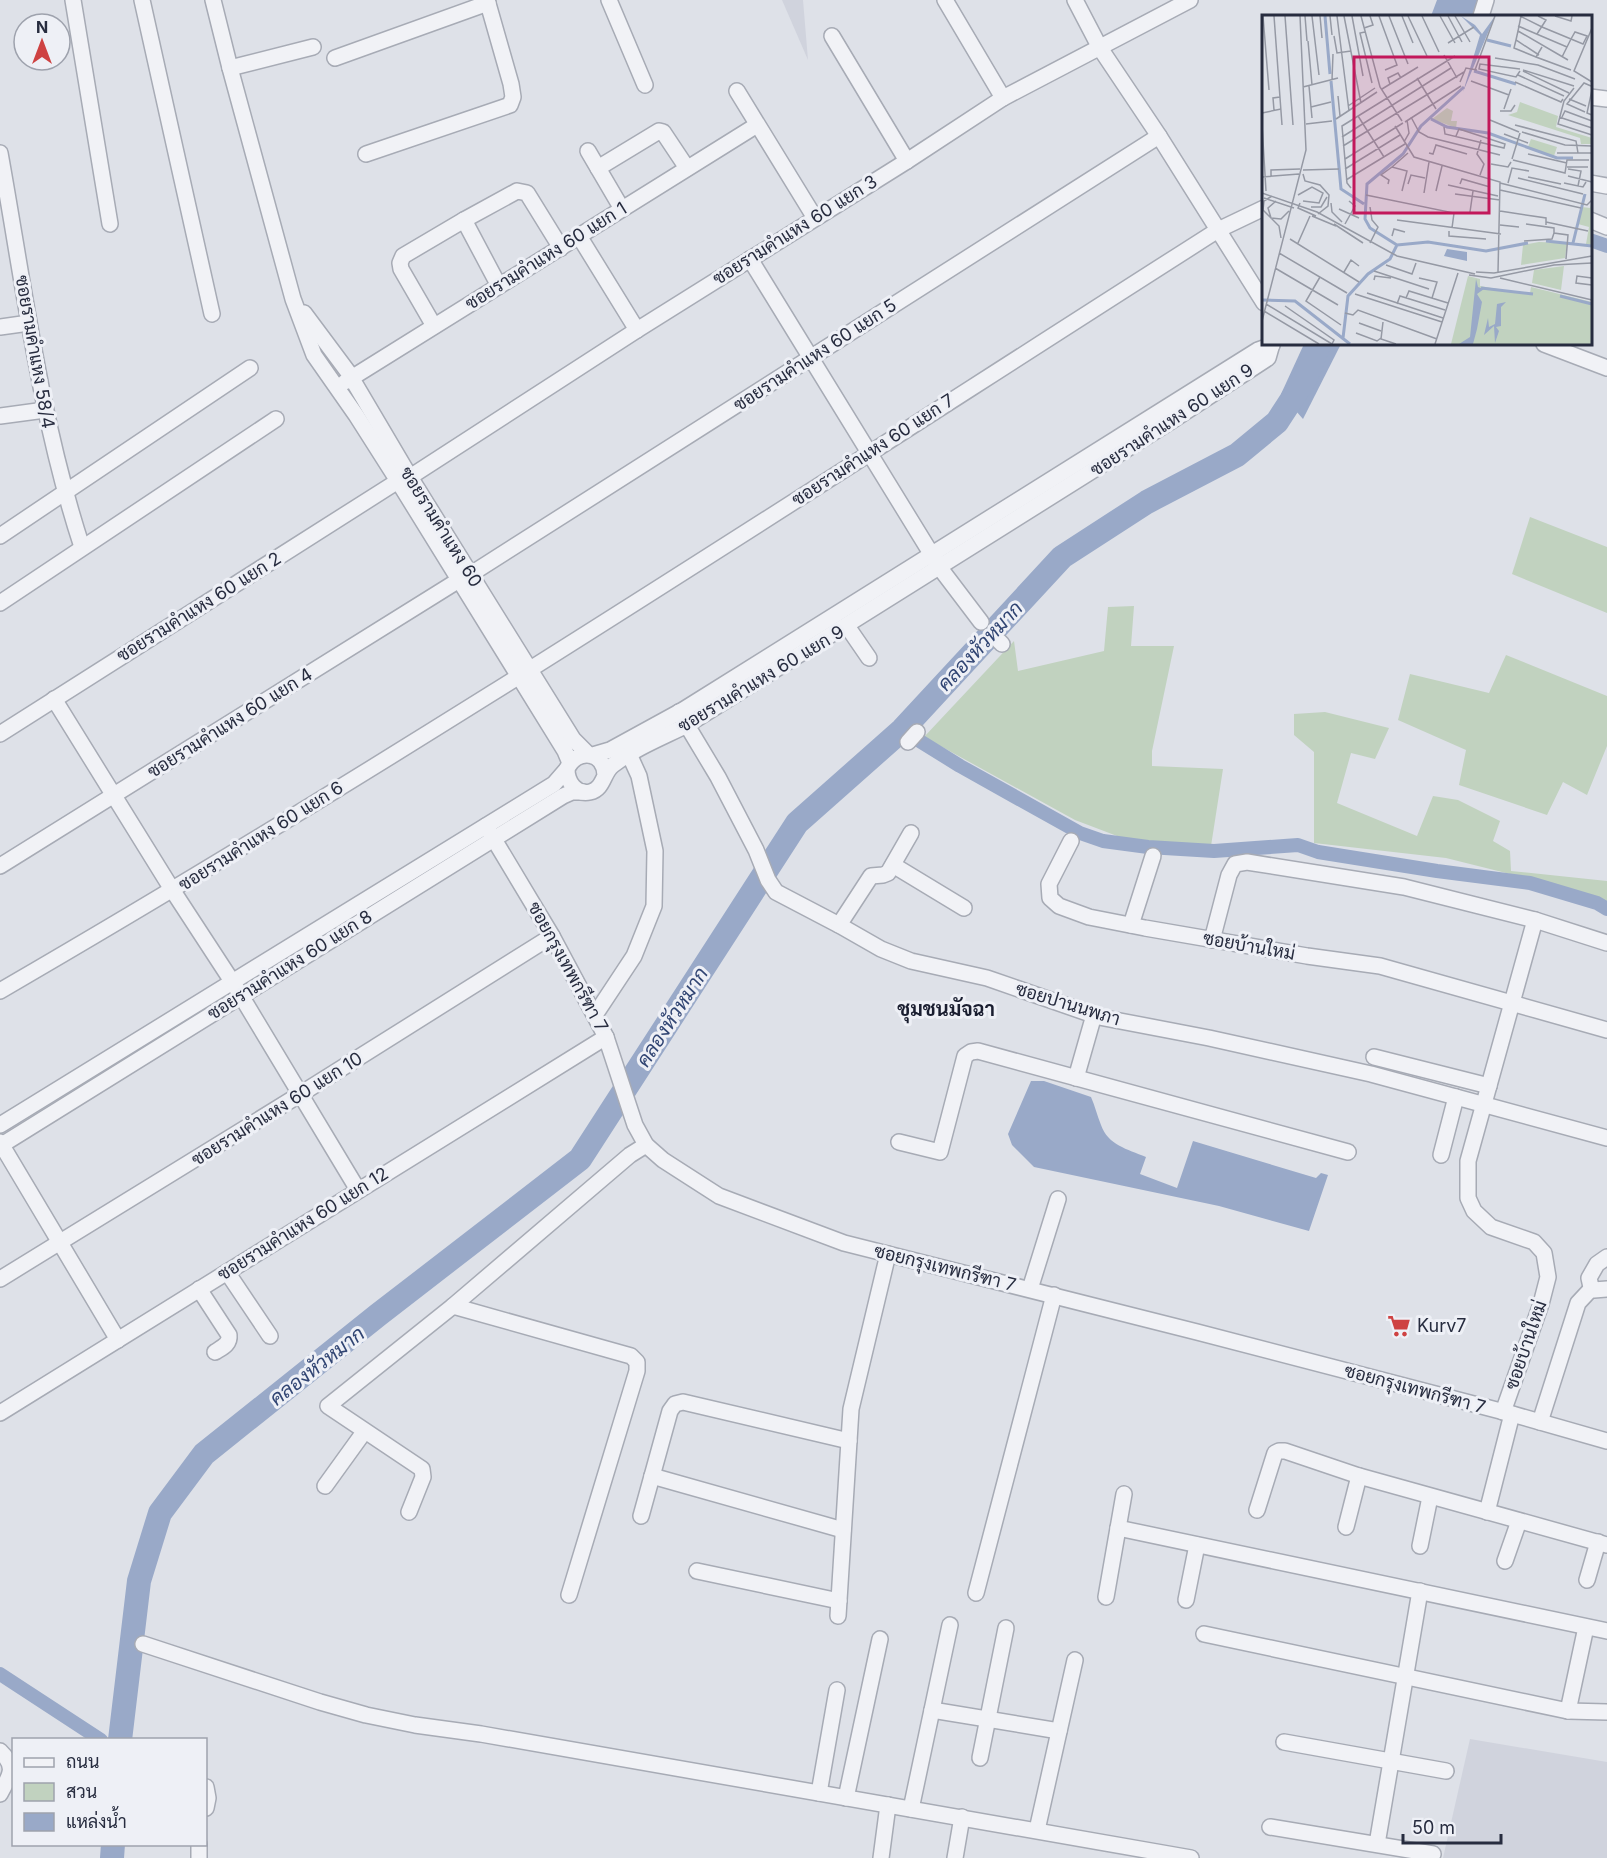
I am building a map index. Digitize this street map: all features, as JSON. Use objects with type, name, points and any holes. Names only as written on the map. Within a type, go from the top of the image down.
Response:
[{"type":"street","points":[[73,0],[110,224]]},
{"type":"street","points":[[142,0],[212,314]]},
{"type":"street","name":"ซอยรามคำแหง 60","points":[[213,0],[293,299],[314,355],[404,479]]},
{"type":"street","points":[[609,0],[645,85]]},
{"type":"street","points":[[945,0],[1003,98]]},
{"type":"street","points":[[1075,0],[1100,48],[1159,136],[1262,301]]},
{"type":"street","name":"ซอยรามคำแหง 60 แยก 3","points":[[404,479],[1003,98],[1190,0]]},
{"type":"street","points":[[1481,15],[1486,0]]},
{"type":"street","points":[[335,58],[487,2],[511,84],[513,97],[510,105],[366,154]]},
{"type":"street","points":[[832,36],[907,161]]},
{"type":"street","points":[[230,68],[313,47]]},
{"type":"street","points":[[737,91],[815,218]]},
{"type":"street","points":[[1592,97],[1607,99]]},
{"type":"street","name":"ซอยรามคำแหง 60 แยก 1","points":[[336,388],[757,124]]},
{"type":"street","points":[[598,168],[659,131],[663,132],[687,168]]},
{"type":"street","name":"ซอยรามคำแหง 60 แยก 5","points":[[465,577],[1159,136]]},
{"type":"street","points":[[588,151],[622,209]]},
{"type":"street","name":"ซอยรามคำแหง 58/4","points":[[0,153],[8,242],[29,323],[45,410],[64,493],[82,547]]},
{"type":"street","points":[[1592,183],[1607,186]]},
{"type":"street","points":[[435,326],[401,269],[400,262],[403,256],[517,191],[527,193],[561,248]]},
{"type":"street","name":"ซอยรามคำแหง 60 แยก 7","points":[[524,674],[1218,230],[1262,208]]},
{"type":"street","points":[[464,220],[499,286]]},
{"type":"street","points":[[1592,221],[1607,227]]},
{"type":"street","points":[[579,236],[637,330]]},
{"type":"street","points":[[750,259],[936,561],[981,622]]},
{"type":"street","name":"ซอยรามคำแหง 60","points":[[293,299],[352,378],[404,479],[524,674],[565,751],[569,766],[569,781],[577,790],[583,792]]},
{"type":"street","points":[[0,327],[29,323]]},
{"type":"street","name":"ซอยรามคำแหง 60 แยก 9","points":[[605,775],[610,766],[683,719],[1268,358],[1272,345]]},
{"type":"street","points":[[1547,345],[1607,368]]},
{"type":"street","points":[[0,536],[250,368]]},
{"type":"street","points":[[0,416],[45,410]]},
{"type":"street","points":[[0,603],[276,419]]},
{"type":"street","name":"ซอยรามคำแหง 60 แยก 2","points":[[0,734],[404,479]]},
{"type":"street","name":"ซอยรามคำแหง 60 แยก 9","points":[[591,755],[610,750],[683,719],[847,626],[936,561]]},
{"type":"street","name":"ซอยรามคำแหง 60 แยก 4","points":[[0,866],[465,577]]},
{"type":"street","points":[[847,626],[869,658]]},
{"type":"street","name":"ซอยรามคำแหง 60","points":[[524,674],[573,739],[602,763],[605,775]]},
{"type":"street","name":"ซอยรามคำแหง 60 แยก 6","points":[[0,991],[172,891],[524,674]]},
{"type":"street","points":[[54,699],[172,891],[241,996],[358,1190]]},
{"type":"street","name":"ซอยปานนพภา","points":[[683,719],[718,777],[776,892],[881,949],[912,961],[987,978],[1094,1015],[1348,1069],[1607,1138]]},
{"type":"street","points":[[595,1015],[634,956],[654,906],[655,851],[639,776],[629,754]]},
{"type":"street","points":[[569,766],[580,755],[591,755]]},
{"type":"street","name":"ซอยรามคำแหง 60 แยก 8","points":[[491,832],[554,784],[569,766]]},
{"type":"street","points":[[583,792],[589,792],[600,786],[605,775]]},
{"type":"street","name":"ซอยรามคำแหง 60 แยก 8","points":[[0,1125],[232,982],[369,907],[491,832],[572,792],[583,792]]},
{"type":"street","name":"ซอยกรุงเทพกรีฑา 7","points":[[491,832],[552,936],[606,1036],[635,1125],[646,1145],[663,1160],[719,1196],[844,1243],[1054,1295],[1607,1441]]},
{"type":"street","points":[[839,925],[871,876],[888,873],[911,833]]},
{"type":"street","name":"ซอยบ้านใหม่","points":[[1071,842],[1049,884],[1050,898],[1059,906],[1089,917],[1307,957],[1380,966],[1607,1030]]},
{"type":"street","points":[[1131,926],[1153,856]]},
{"type":"street","points":[[1212,940],[1234,864],[1247,862],[1404,887],[1535,920],[1607,943]]},
{"type":"street","points":[[893,865],[964,908]]},
{"type":"street","name":"ซอยรามคำแหง 60 แยก 8","points":[[1,1144],[241,996],[369,907]]},
{"type":"street","name":"ซอยบ้านใหม่","points":[[1487,1512],[1507,1413],[1548,1276],[1544,1253],[1534,1242],[1491,1227],[1474,1211],[1468,1198],[1468,1161],[1535,920]]},
{"type":"street","name":"ซอยรามคำแหง 60 แยก 10","points":[[0,1279],[552,936]]},
{"type":"street","points":[[1076,1078],[1094,1015]]},
{"type":"street","name":"ซอยรามคำแหง 60 แยก 12","points":[[0,1413],[606,1036]]},
{"type":"street","points":[[899,1142],[940,1152],[965,1056],[978,1051],[1348,1152]]},
{"type":"street","points":[[1374,1056],[1489,1086]]},
{"type":"street","points":[[110,1057],[120,1071]]},
{"type":"street","points":[[1441,1155],[1456,1097]]},
{"type":"street","points":[[1,1144],[118,1340]]},
{"type":"street","points":[[409,1512],[423,1477],[422,1469],[328,1406],[453,1306],[630,1155],[646,1145]]},
{"type":"street","points":[[1030,1289],[1058,1199]]},
{"type":"street","points":[[697,1570],[838,1609],[851,1409],[888,1254]]},
{"type":"street","points":[[1540,1422],[1578,1303],[1599,1289],[1589,1278],[1593,1268],[1607,1257]]},
{"type":"street","points":[[227,1272],[270,1336]]},
{"type":"street","points":[[199,1289],[229,1335],[230,1340],[227,1344],[215,1352]]},
{"type":"street","points":[[976,1593],[1054,1295]]},
{"type":"street","points":[[453,1306],[631,1356],[637,1362],[634,1383],[569,1595]]},
{"type":"street","points":[[641,1516],[670,1411],[675,1404],[684,1402],[849,1441]]},
{"type":"street","points":[[325,1486],[364,1432]]},
{"type":"street","points":[[1257,1510],[1275,1453],[1285,1451],[1430,1497],[1602,1543],[1587,1580]]},
{"type":"street","points":[[652,1476],[843,1530]]},
{"type":"street","points":[[1346,1527],[1359,1476]]},
{"type":"street","points":[[1106,1597],[1124,1494]]},
{"type":"street","points":[[1420,1546],[1430,1497]]},
{"type":"street","points":[[1505,1562],[1519,1521]]},
{"type":"street","points":[[1118,1528],[1607,1631]]},
{"type":"street","points":[[1186,1600],[1197,1545]]},
{"type":"street","points":[[1377,1844],[1420,1591]]},
{"type":"street","points":[[911,1809],[950,1625]]},
{"type":"street","points":[[1568,1711],[1586,1627]]},
{"type":"street","points":[[980,1758],[1006,1628]]},
{"type":"street","points":[[1204,1634],[1568,1711],[1607,1712]]},
{"type":"street","points":[[846,1798],[880,1639]]},
{"type":"street","points":[[144,1644],[320,1702],[392,1721],[474,1733],[1191,1858]]},
{"type":"street","points":[[1037,1830],[1076,1660]]},
{"type":"street","points":[[819,1793],[837,1690]]},
{"type":"street","points":[[932,1710],[1059,1731]]},
{"type":"street","points":[[1284,1742],[1446,1771]]},
{"type":"street","points":[[0,1751],[11,1766],[12,1772],[0,1794]]},
{"type":"street","points":[[881,1858],[888,1805]]},
{"type":"street","points":[[955,1858],[962,1817]]},
{"type":"street","points":[[1270,1827],[1433,1854]]},
{"type":"shaded area","points":[[782,0],[803,0],[808,60]]},
{"type":"shaded area","points":[[1470,1739],[1607,1762],[1607,1858],[1443,1858]]},
{"type":"green space","points":[[1530,517],[1607,547],[1607,613],[1512,574]]},
{"type":"green space","points":[[1134,606],[1131,646],[1174,646],[1152,751],[1152,766],[1223,769],[1211,846],[1125,839],[1075,820],[924,737],[1014,641],[1018,671],[1104,651],[1108,607]]},
{"type":"green space","points":[[1506,655],[1607,696],[1607,746],[1587,795],[1563,782],[1547,815],[1459,785],[1466,750],[1398,720],[1410,674],[1489,693]]},
{"type":"green space","points":[[1325,712],[1389,728],[1375,759],[1351,753],[1337,803],[1417,836],[1433,796],[1458,800],[1500,821],[1493,841],[1510,851],[1511,871],[1607,881],[1607,903],[1518,876],[1446,858],[1314,843],[1314,752],[1294,735],[1294,714]]},
{"type":"water","points":[[1437,0],[1480,0],[1475,15],[1431,15]]},
{"type":"water","points":[[1304,345],[1340,345],[1303,419],[1281,394]]},
{"type":"water","points":[[1031,1081],[1044,1081],[1091,1097],[1108,1137],[1119,1146],[1146,1157],[1140,1174],[1177,1188],[1193,1141],[1316,1178],[1321,1173],[1328,1175],[1309,1231],[1219,1206],[1034,1167],[1012,1145],[1008,1134]]},
{"type":"waterway","points":[[1592,241],[1607,246]]},
{"type":"waterway","name":"คลองหัวหมาก","points":[[120,1738],[139,1581],[160,1513],[204,1454],[378,1315],[580,1159],[797,823],[902,730],[1062,557],[1147,502],[1237,455],[1277,422],[1305,379],[1319,345]]},
{"type":"waterway","points":[[902,730],[960,766],[1080,833],[1103,841],[1148,847],[1214,851],[1298,845],[1318,852],[1530,883],[1597,903],[1607,909]]},
{"type":"waterway","points":[[0,1674],[98,1738]]},
{"type":"waterway","name":"คลองหัวหมาก","points":[[112,1858],[113,1846]]},
{"type":"place","name":"Kurv7","points":[[1399,1326]]},
{"type":"district","name":"ชุมชนมัจฉา","points":[[946,1009]]}]
